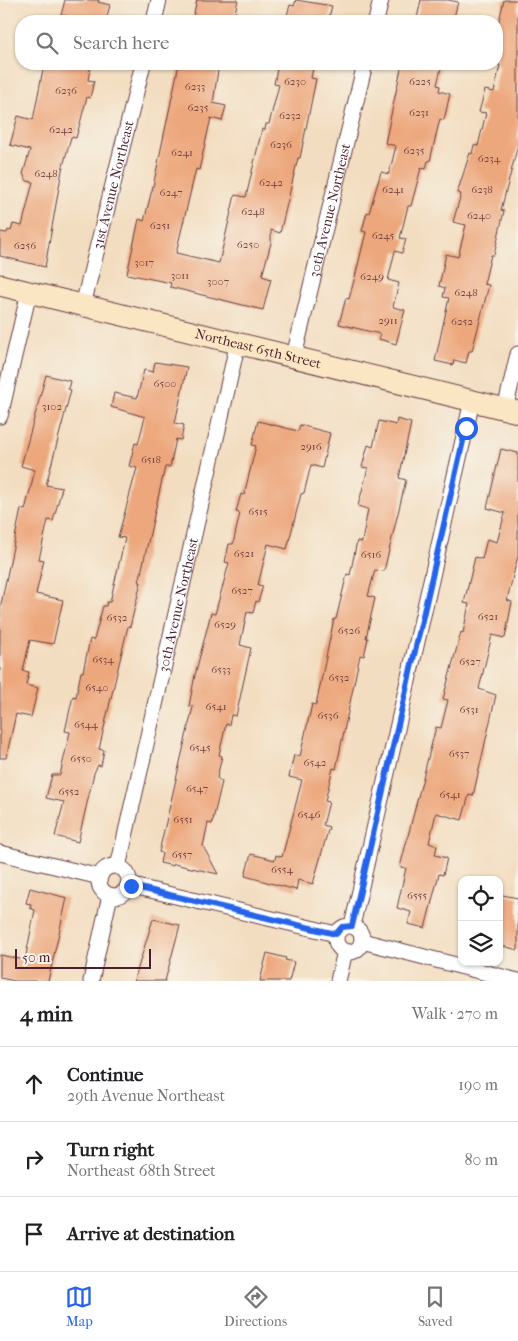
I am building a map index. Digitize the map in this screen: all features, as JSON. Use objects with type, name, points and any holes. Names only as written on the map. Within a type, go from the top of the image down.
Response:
[{"type":"main road","name":"Northeast 65th Street","points":[[0,284],[511,411]]},
{"type":"street","points":[[155,15],[159,0]]},
{"type":"street","points":[[377,15],[381,0]]},
{"type":"street","name":"31st Avenue Northeast","points":[[83,305],[142,70]]},
{"type":"street","name":"30th Avenue Northeast","points":[[294,356],[364,70]]},
{"type":"street","points":[[0,416],[29,292]]},
{"type":"street","name":"30th Avenue Northeast","points":[[118,867],[238,342]]},
{"type":"street","points":[[511,411],[518,354]]},
{"type":"street","points":[[352,926],[472,401]]},
{"type":"street","points":[[0,852],[100,878]]},
{"type":"street","points":[[118,867],[127,873],[129,885],[123,894],[110,895],[101,888],[100,878],[106,869],[118,867]]},
{"type":"street","points":[[129,885],[336,934]]},
{"type":"street","points":[[91,981],[110,895]]},
{"type":"street","points":[[352,926],[360,932],[362,942],[356,950],[345,951],[336,944],[336,934],[342,927],[352,926]]},
{"type":"street","points":[[362,942],[518,981]]},
{"type":"street","points":[[338,981],[345,951]]},
{"type":"building","points":[[65,0],[99,0],[98,2],[110,5],[108,15],[61,15]]},
{"type":"building","points":[[197,0],[238,0],[234,15],[193,15]]},
{"type":"building","points":[[296,0],[332,6],[330,15],[287,15],[290,5],[294,6]]},
{"type":"building","points":[[421,0],[458,2],[455,15],[418,15]]},
{"type":"building","points":[[504,0],[518,0],[518,145],[501,210],[504,211],[494,255],[491,255],[484,284],[489,285],[472,351],[469,351],[466,363],[454,360],[453,365],[435,361],[449,298],[443,297],[445,288],[439,286],[446,254],[458,257],[466,225],[453,222],[461,194],[457,193],[470,153],[472,154],[474,145],[478,146],[486,113],[479,112],[485,90],[494,92],[499,70],[503,70],[503,15],[500,15]]},
{"type":"building","points":[[43,70],[90,70],[88,80],[94,81],[90,98],[87,97],[76,138],[71,137],[62,170],[45,267],[0,256],[0,232],[7,233],[8,230],[11,231],[13,224],[22,226],[33,182],[27,181],[23,174],[30,150],[10,145],[18,116],[33,120]]},
{"type":"building","points":[[178,70],[218,70],[213,103],[226,106],[222,121],[211,118],[199,170],[196,169],[176,253],[219,263],[235,195],[246,197],[262,129],[265,130],[266,124],[269,124],[279,85],[274,84],[277,70],[313,70],[311,78],[316,79],[300,158],[298,158],[280,233],[271,230],[271,243],[262,276],[271,279],[263,310],[170,287],[171,283],[127,274],[139,219],[144,221]]},
{"type":"building","points":[[401,70],[441,70],[437,85],[440,86],[439,91],[450,94],[444,120],[440,119],[430,161],[428,161],[426,169],[421,168],[411,206],[408,206],[400,238],[406,239],[402,253],[395,251],[388,280],[399,283],[393,307],[405,310],[396,344],[379,339],[380,334],[339,324],[346,298],[349,299],[356,273],[366,232],[362,231],[367,212],[369,213],[381,172],[389,174],[396,146],[385,143]]},
{"type":"building","points":[[155,362],[187,367],[175,423],[184,425],[181,440],[176,439],[170,467],[165,467],[139,582],[141,582],[130,627],[128,626],[99,749],[104,750],[101,766],[98,765],[94,773],[78,842],[55,836],[64,802],[46,798],[52,775],[60,775],[70,732],[65,731],[73,696],[76,697],[81,672],[83,672],[90,639],[94,640],[103,606],[110,602],[125,538],[118,537],[137,468],[129,466],[135,443],[138,444],[145,417],[111,407],[114,393],[137,398],[144,370],[153,372]]},
{"type":"building","points":[[46,375],[70,381],[68,389],[71,390],[46,485],[62,488],[53,521],[48,520],[39,559],[44,560],[36,594],[63,600],[53,644],[30,640],[23,671],[29,672],[26,685],[38,688],[31,717],[16,714],[6,758],[0,758],[0,609],[21,509],[25,510],[35,470],[21,466]]},
{"type":"building","points":[[397,419],[411,423],[399,478],[406,480],[384,571],[375,570],[368,596],[375,598],[366,638],[368,638],[364,656],[360,655],[336,769],[333,768],[325,801],[329,802],[323,825],[329,827],[313,884],[298,880],[296,890],[245,876],[251,854],[275,860],[276,855],[282,857],[302,780],[289,777],[294,755],[300,756],[312,704],[316,705],[334,619],[336,619],[347,574],[350,575],[357,541],[362,542],[368,509],[358,506],[368,468],[362,467],[368,445],[373,447],[379,421],[396,425]]},
{"type":"building","points":[[258,421],[298,431],[300,425],[330,433],[322,468],[311,465],[304,493],[301,494],[287,549],[268,544],[258,585],[263,586],[253,613],[247,612],[240,645],[251,648],[236,716],[231,715],[229,725],[226,724],[219,755],[222,756],[217,778],[222,782],[212,824],[208,823],[203,846],[218,874],[174,864],[173,866],[160,863],[162,853],[159,852],[193,707],[189,706],[195,675],[211,613],[215,614],[229,563],[225,562],[229,544],[233,544],[240,513],[236,512],[241,494],[244,495],[256,446],[252,445]]},
{"type":"building","points":[[501,449],[518,453],[518,556],[507,600],[512,602],[505,638],[492,635],[479,689],[496,695],[473,796],[469,795],[462,820],[436,813],[429,843],[437,846],[435,855],[447,858],[443,875],[439,874],[425,928],[408,924],[411,912],[397,908],[406,868],[400,867],[436,727],[441,728],[448,700],[443,699],[461,632],[463,633],[469,604],[464,603],[475,557],[482,559],[487,539],[497,542],[505,513],[487,508]]},
{"type":"building","points":[[30,888],[67,898],[48,981],[15,981],[0,978],[0,955],[25,960],[35,910],[30,908],[31,904],[26,903]]},
{"type":"building","points":[[503,895],[518,898],[518,950],[503,946]]},
{"type":"building","points":[[153,919],[180,925],[165,981],[134,981]]},
{"type":"building","points":[[267,953],[294,962],[289,981],[260,981]]},
{"type":"route","points":[[131,886],[336,934],[342,927],[352,926],[466,428]]}]
